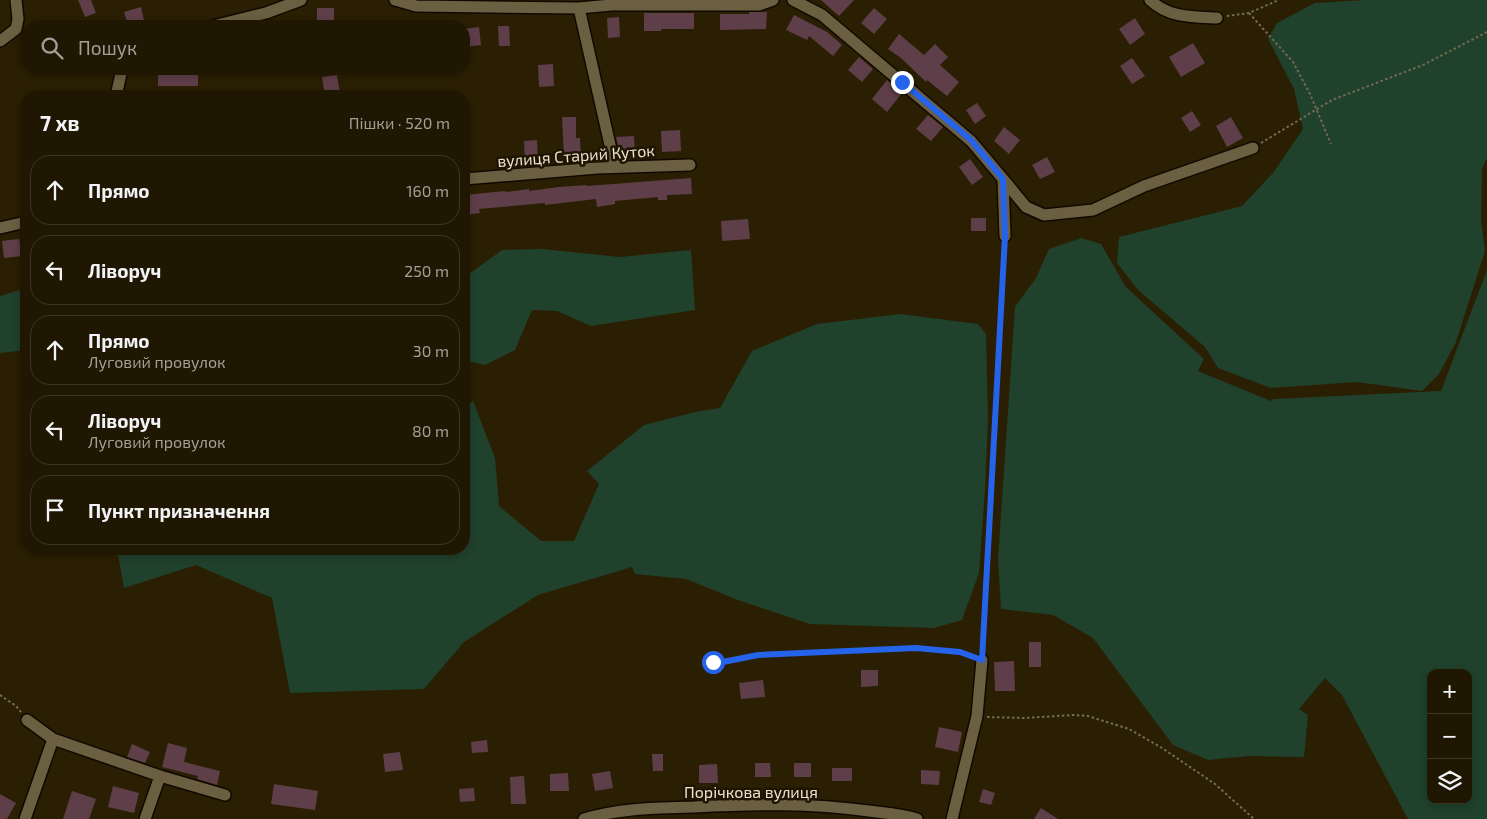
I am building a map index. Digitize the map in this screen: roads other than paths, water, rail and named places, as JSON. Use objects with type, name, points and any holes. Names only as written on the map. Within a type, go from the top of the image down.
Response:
[{"type":"street","points":[[0,41],[16,29],[18,19],[16,0]]},
{"type":"street","points":[[237,20],[266,13],[300,0]]},
{"type":"street","points":[[395,0],[416,6],[579,8],[759,5],[773,0]]},
{"type":"street","points":[[793,0],[822,15],[971,140],[1026,207],[1044,216],[1093,210],[1144,186],[1253,148]]},
{"type":"street","points":[[1150,0],[1167,12],[1185,17],[1217,18]]},
{"type":"street","points":[[579,8],[615,168]]},
{"type":"street","points":[[117,90],[121,75]]},
{"type":"street","name":"вулиця Старий Куток","points":[[470,179],[615,168],[690,165]]},
{"type":"street","points":[[1003,179],[1005,236]]},
{"type":"street","points":[[0,228],[20,223]]},
{"type":"street","points":[[952,819],[977,716],[982,660]]},
{"type":"street","points":[[27,720],[53,739],[160,776],[225,795]]},
{"type":"street","points":[[25,819],[53,739]]},
{"type":"street","points":[[145,819],[160,776]]},
{"type":"street","name":"Порічкова вулиця","points":[[584,819],[632,810],[766,804],[846,808],[910,818]]}]
